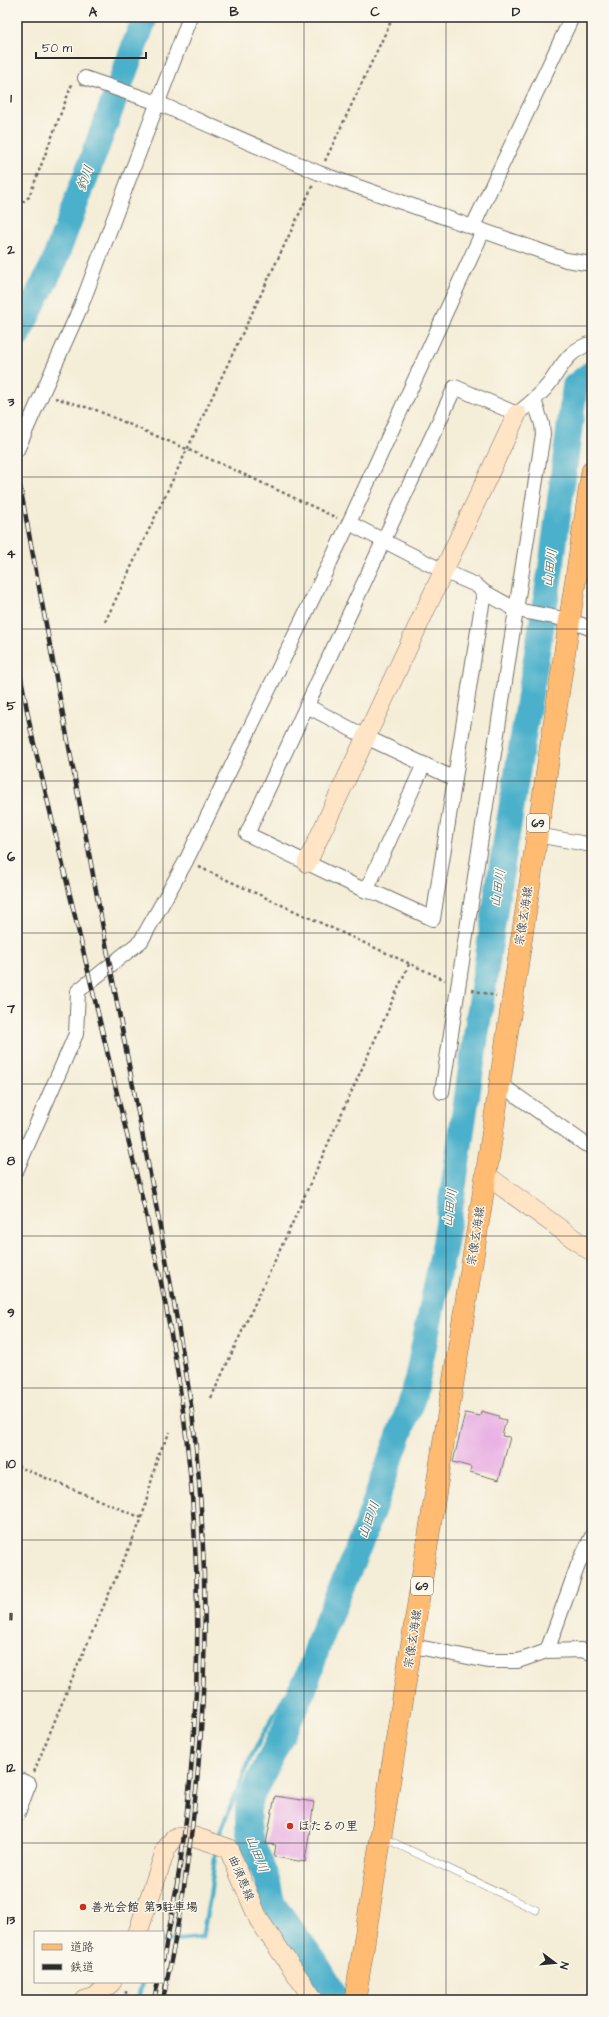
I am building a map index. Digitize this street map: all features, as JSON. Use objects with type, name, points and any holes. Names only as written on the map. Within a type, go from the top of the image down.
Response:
[{"type":"main road","name":"宗像玄海線","points":[[356,1999],[413,1646],[486,1175],[592,471]]},
{"type":"street","points":[[17,450],[81,306],[156,103],[190,17]]},
{"type":"street","points":[[17,1169],[76,1034],[78,991],[141,940],[186,861],[349,523],[572,17]]},
{"type":"street","points":[[85,78],[156,103],[319,173],[566,260],[592,264]]},
{"type":"street","points":[[307,863],[517,414],[534,400],[548,385],[567,357],[580,347],[592,343]]},
{"type":"street","points":[[484,592],[433,919],[376,893],[366,891],[247,834],[455,387],[517,414]]},
{"type":"street","points":[[442,1092],[543,434],[542,424],[534,400]]},
{"type":"street","points":[[349,523],[443,571],[476,585],[484,592],[517,610],[569,620],[592,629]]},
{"type":"street","points":[[306,706],[366,737],[454,779]]},
{"type":"street","points":[[366,891],[424,764]]},
{"type":"street","points":[[536,835],[592,845]]},
{"type":"street","points":[[500,1084],[585,1144],[592,1146]]},
{"type":"street","points":[[486,1175],[592,1252]]},
{"type":"street","points":[[547,1651],[573,1577],[592,1536]]},
{"type":"street","points":[[413,1646],[488,1661],[518,1661],[547,1651],[581,1650],[592,1653]]},
{"type":"street","points":[[17,1815],[23,1782]]},
{"type":"street","name":"曲須恵線","points":[[138,1931],[166,1848],[174,1838],[192,1836],[228,1848],[259,1920],[314,2000]]},
{"type":"street","points":[[85,2000],[95,1997],[111,1983]]},
{"type":"lane","points":[[382,1837],[536,1910]]},
{"type":"path","points":[[105,622],[393,17]]},
{"type":"path","points":[[17,203],[20,204],[29,197],[76,74],[85,78]]},
{"type":"path","points":[[41,394],[96,410],[226,466],[349,523]]},
{"type":"path","points":[[186,861],[459,987],[512,1000]]},
{"type":"path","points":[[211,1398],[291,1226],[409,964]]},
{"type":"path","points":[[23,1782],[71,1681],[142,1518],[158,1455],[170,1432]]},
{"type":"path","points":[[17,1466],[142,1518]]},
{"type":"building","points":[[481,1411],[499,1416],[498,1418],[506,1420],[502,1436],[510,1437],[499,1480],[470,1472],[471,1467],[453,1462],[465,1413],[480,1416]]},
{"type":"building","name":"ほたるの里","points":[[275,1796],[314,1802],[305,1862],[274,1857],[276,1845],[266,1844]]},
{"type":"waterway","name":"釣川","points":[[17,336],[52,267],[145,17]]},
{"type":"waterway","name":"山田川","points":[[338,2000],[315,1962],[273,1905],[267,1881],[250,1835],[248,1826],[249,1801],[303,1692],[324,1627],[360,1544],[414,1394],[445,1243],[498,889],[551,568],[575,386],[592,373]]},
{"type":"waterway","points":[[217,1840],[252,1754],[324,1627]]},
{"type":"waterway","points":[[164,1941],[202,1937],[210,1897],[216,1849]]},
{"type":"waterway","points":[[138,2000],[142,1983]]},
{"type":"railway","points":[[17,470],[176,1314],[192,1412],[204,1559],[202,1707],[197,1781],[189,1854],[163,2000]]},
{"type":"railway","points":[[17,657],[31,731],[156,1259],[178,1373],[191,1479],[197,1617],[196,1686],[186,1824],[176,1892],[164,1955]]},
{"type":"railway","points":[[154,2000],[158,1983]]},
{"type":"place","name":"ほたるの里","points":[[290,1826]]},
{"type":"place","name":"善光会館 第3駐車場","points":[[83,1907]]}]
